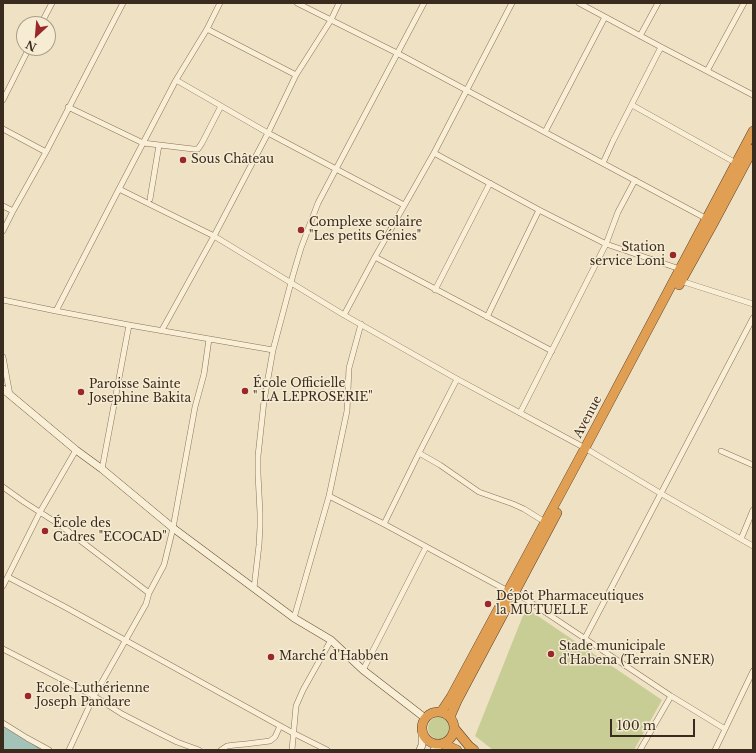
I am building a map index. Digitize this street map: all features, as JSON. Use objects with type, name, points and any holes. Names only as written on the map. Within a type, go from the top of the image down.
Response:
[{"type":"highway","name":"Avenue","points":[[441,712],[512,591],[545,522],[588,450],[680,269],[753,131]]},
{"type":"highway","points":[[450,717],[512,591],[753,149]]},
{"type":"highway","points":[[457,750],[439,746],[427,740],[422,732],[425,718],[435,712],[446,714],[453,721],[455,729],[474,750]]},
{"type":"highway","points":[[439,746],[448,742],[454,734],[455,729]]},
{"type":"street","points":[[45,16],[52,3]]},
{"type":"street","points":[[3,232],[46,152],[122,3]]},
{"type":"street","points":[[56,311],[176,80],[207,29],[220,3]]},
{"type":"street","points":[[297,3],[397,53],[707,219]]},
{"type":"street","points":[[162,330],[214,236],[296,75],[331,20],[339,3]]},
{"type":"street","points":[[254,588],[260,527],[258,456],[264,401],[273,350],[290,283],[318,203],[424,3]]},
{"type":"street","points":[[344,315],[434,153],[512,3]]},
{"type":"street","points":[[579,3],[661,48],[753,95]]},
{"type":"street","points":[[640,36],[658,3]]},
{"type":"street","points":[[707,71],[744,3]]},
{"type":"street","points":[[545,132],[605,17]]},
{"type":"street","points":[[207,29],[296,75]]},
{"type":"street","points":[[603,163],[661,48]]},
{"type":"street","points":[[3,100],[25,56]]},
{"type":"street","points":[[176,80],[268,132],[404,205]]},
{"type":"street","points":[[176,80],[268,132]]},
{"type":"street","points":[[632,105],[736,163]]},
{"type":"street","points":[[68,107],[143,143],[198,149],[221,106]]},
{"type":"street","points":[[3,129],[46,152]]},
{"type":"street","points":[[150,199],[159,145]]},
{"type":"street","points":[[434,153],[539,210],[606,244],[680,269]]},
{"type":"street","points":[[520,413],[606,244],[618,212],[635,180]]},
{"type":"street","points":[[435,290],[490,183]]},
{"type":"street","points":[[119,189],[214,236],[344,315],[457,379],[588,450],[753,546]]},
{"type":"street","points":[[3,206],[13,211]]},
{"type":"street","points":[[487,317],[539,210]]},
{"type":"street","points":[[375,257],[552,351]]},
{"type":"street","points":[[681,281],[753,304]]},
{"type":"street","points":[[3,300],[129,325],[273,350]]},
{"type":"street","points":[[585,638],[753,318]]},
{"type":"street","points":[[294,618],[329,496],[347,411],[349,368],[361,324]]},
{"type":"street","points":[[102,469],[129,325]]},
{"type":"street","points":[[69,750],[94,696],[146,604],[149,592],[164,565],[173,528],[195,407],[204,374],[209,339]]},
{"type":"street","points":[[3,357],[10,395]]},
{"type":"street","points":[[384,524],[457,379]]},
{"type":"street","points":[[3,389],[173,528],[294,618],[331,640],[363,670],[425,718]]},
{"type":"street","points":[[3,586],[40,512],[76,450]]},
{"type":"street","points":[[721,451],[753,465]]},
{"type":"street","points":[[419,453],[479,492],[518,507],[545,522]]},
{"type":"street","points":[[3,487],[60,525],[149,592]]},
{"type":"street","points":[[329,496],[512,591],[585,638],[670,696],[725,729]]},
{"type":"street","points":[[741,539],[753,510]]},
{"type":"street","points":[[363,670],[426,547]]},
{"type":"street","points":[[8,577],[280,726],[327,750]]},
{"type":"street","points":[[292,750],[296,706],[303,690],[331,640]]},
{"type":"street","points":[[3,648],[94,696],[122,714],[177,742],[199,750]]},
{"type":"street","points":[[715,750],[753,671]]},
{"type":"street","points":[[640,750],[670,696]]},
{"type":"street","points":[[3,723],[49,750]]},
{"type":"street","points":[[221,750],[231,745],[270,741],[276,737],[280,726]]},
{"type":"street","points":[[420,750],[422,745],[422,732]]},
{"type":"green space","name":"Stade municipale d'Habena (Terrain SNER)","points":[[526,608],[662,700],[634,750],[493,750],[475,736]]},
{"type":"green space","points":[[439,717],[447,720],[450,728],[447,736],[439,739],[431,736],[428,728],[431,720]]},
{"type":"water","points":[[3,725],[26,739],[41,750],[3,750]]},
{"type":"place","name":"Sous Château","points":[[183,160]]},
{"type":"place","name":"Complexe scolaire \"Les petits Génies\"","points":[[301,230]]},
{"type":"place","name":"Station service Loni","points":[[673,255]]},
{"type":"place","name":"École Officielle \" LA LEPROSERIE\"","points":[[245,391]]},
{"type":"place","name":"Paroisse Sainte Josephine Bakita","points":[[81,392]]},
{"type":"place","name":"École des Cadres \"ECOCAD\"","points":[[45,531]]},
{"type":"place","name":"Dépôt Pharmaceutiques la MUTUELLE","points":[[488,604]]},
{"type":"place","name":"Stade municipale d'Habena (Terrain SNER)","points":[[551,654]]},
{"type":"place","name":"Marché d'Habben","points":[[271,657]]},
{"type":"place","name":"Ecole Luthérienne Joseph Pandare","points":[[28,696]]}]
